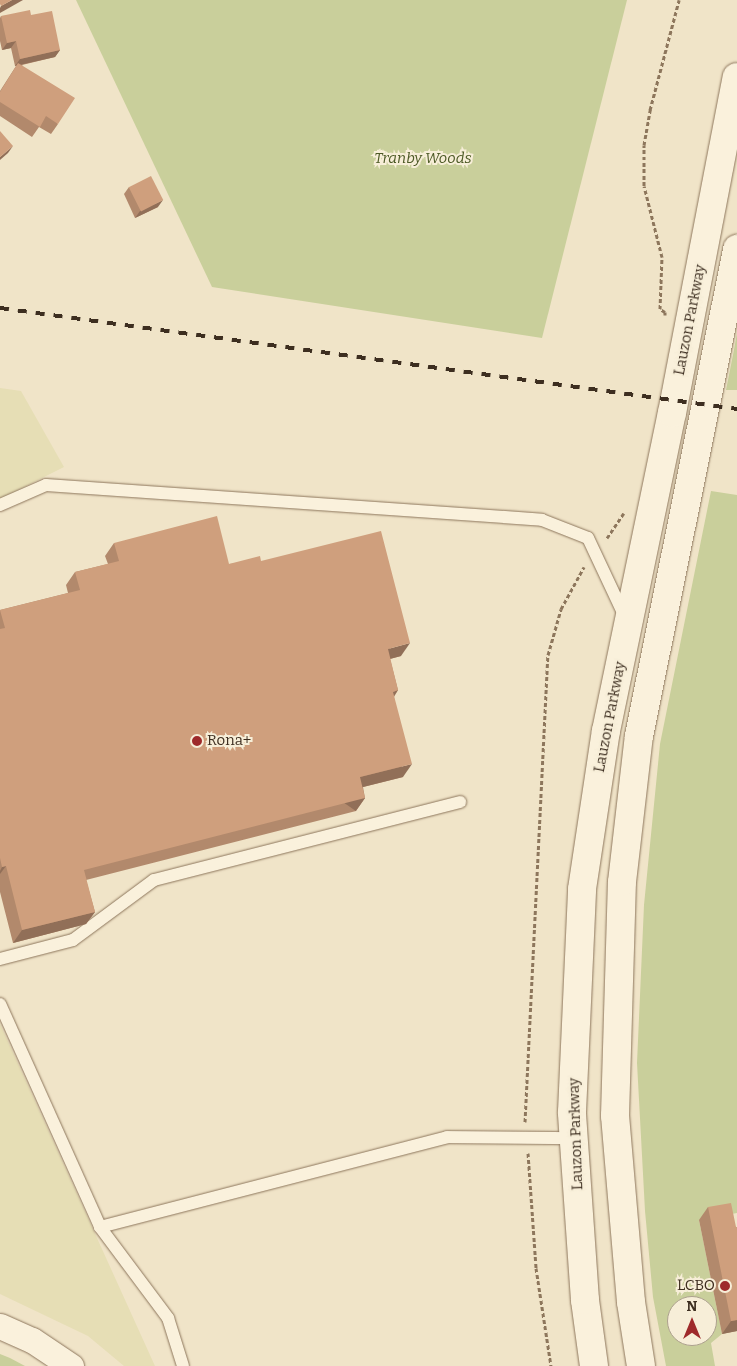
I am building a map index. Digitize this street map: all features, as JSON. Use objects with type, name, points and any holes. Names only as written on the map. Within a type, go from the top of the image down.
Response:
[{"type":"main road","name":"Lauzon Parkway","points":[[594,1366],[585,1300],[572,1112],[582,889],[606,731],[737,76]]},
{"type":"main road","points":[[641,1366],[631,1302],[615,1116],[622,882],[639,736],[737,249]]},
{"type":"street","points":[[0,1326],[32,1340],[71,1366]]},
{"type":"lane","points":[[0,505],[46,485],[542,520],[588,538],[628,624]]},
{"type":"lane","points":[[0,959],[73,940],[154,880],[460,802]]},
{"type":"lane","points":[[0,1004],[100,1228],[168,1318],[183,1366]]},
{"type":"lane","points":[[100,1228],[447,1137],[574,1138]]},
{"type":"path","points":[[660,309],[662,257],[644,186],[644,145],[650,110],[679,0]]},
{"type":"path","points":[[551,1366],[536,1268],[525,1117],[548,655],[561,609],[579,574],[622,519],[627,505]]},
{"type":"shaded area","points":[[0,388],[21,391],[64,467],[0,499]]},
{"type":"shaded area","points":[[0,1024],[155,1366],[124,1366],[88,1336],[0,1294]]},
{"type":"green space","name":"Tranby Woods","points":[[76,0],[627,0],[542,338],[212,287]]},
{"type":"green space","points":[[737,333],[737,390],[726,390],[733,355]]},
{"type":"green space","points":[[711,491],[737,495],[737,1213],[699,1220],[714,1296],[667,1296],[667,1346],[712,1346],[715,1366],[666,1366],[653,1297],[645,1211],[637,1063],[644,905],[660,744]]},
{"type":"green space","points":[[717,1309],[722,1334],[717,1338]]},
{"type":"green space","points":[[0,1354],[10,1358],[25,1366],[0,1366]]},
{"type":"building","points":[[0,0],[12,0],[1,6]]},
{"type":"building","points":[[30,10],[31,15],[52,11],[60,50],[20,59],[16,41],[7,43],[1,16]]},
{"type":"building","points":[[18,63],[75,98],[58,124],[46,116],[40,127],[0,102],[0,92]]},
{"type":"building","points":[[0,131],[13,146],[0,157]]},
{"type":"building","points":[[151,176],[163,200],[141,211],[129,187]]},
{"type":"building","name":"Rona+","points":[[217,516],[229,564],[260,556],[261,561],[381,531],[410,643],[388,649],[398,690],[393,692],[412,764],[360,777],[365,798],[84,870],[95,912],[22,930],[6,866],[2,867],[0,858],[0,629],[5,628],[0,610],[80,590],[75,572],[119,561],[114,543]]},
{"type":"building","points":[[731,1203],[737,1227],[737,1320],[731,1321],[708,1207]]},
{"type":"railway","points":[[0,308],[737,409]]},
{"type":"place","name":"Rona+","points":[[197,741]]},
{"type":"place","name":"LCBO","points":[[725,1286]]}]
